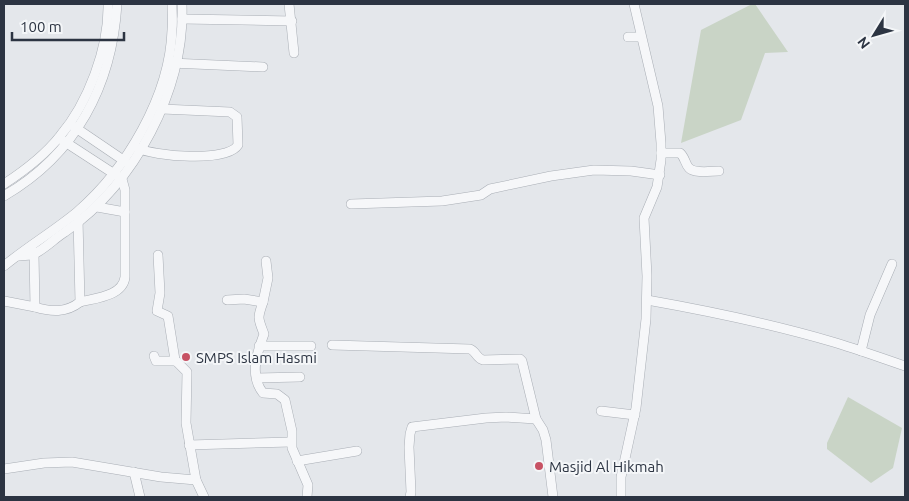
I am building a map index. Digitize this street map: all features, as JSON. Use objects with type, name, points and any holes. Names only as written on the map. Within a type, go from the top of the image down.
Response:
[{"type":"street","points":[[4,196],[21,186],[44,167],[68,143],[102,53],[108,4]]},
{"type":"street","points":[[4,184],[29,166],[73,127],[98,92],[112,51],[117,4]]},
{"type":"street","points":[[136,148],[171,64],[172,4]]},
{"type":"street","points":[[4,266],[78,223],[97,207],[122,179],[127,163],[162,109],[182,19],[182,4]]},
{"type":"street","points":[[289,4],[294,53]]},
{"type":"street","points":[[622,497],[623,463],[635,415],[647,300],[644,218],[657,187],[660,175],[661,153],[658,106],[634,4]]},
{"type":"street","points":[[182,19],[292,21]]},
{"type":"street","points":[[628,37],[641,37]]},
{"type":"street","points":[[171,64],[263,66]]},
{"type":"street","points":[[136,148],[155,154],[183,156],[212,155],[232,151],[238,145],[237,117],[230,112],[162,109]]},
{"type":"street","points":[[73,127],[127,163]]},
{"type":"street","points":[[4,301],[48,311],[60,310],[71,308],[80,302],[118,291],[124,284],[125,190],[122,179],[59,138]]},
{"type":"street","points":[[661,153],[680,153],[684,156],[687,166],[692,170],[719,171]]},
{"type":"street","points":[[32,250],[78,211],[113,174],[127,163]]},
{"type":"street","points":[[351,204],[442,201],[477,196],[490,189],[551,176],[594,170],[631,171],[660,175]]},
{"type":"street","points":[[97,207],[125,212]]},
{"type":"street","points":[[78,211],[80,302]]},
{"type":"street","points":[[32,250],[35,308]]},
{"type":"street","points":[[158,256],[160,293],[157,311],[168,316],[176,361]]},
{"type":"street","points":[[266,261],[268,278],[258,315],[259,325],[264,334],[256,359],[258,386],[263,393],[277,394],[285,400],[292,431],[291,442],[297,461],[308,482],[306,497]]},
{"type":"street","points":[[861,351],[870,315],[892,264]]},
{"type":"street","points":[[227,300],[244,299],[263,302]]},
{"type":"street","points":[[647,300],[795,332],[905,366]]},
{"type":"street","points":[[332,345],[470,348],[474,350],[478,358],[483,360],[520,359],[536,419],[543,430],[546,440],[553,497]]},
{"type":"street","points":[[259,346],[311,346]]},
{"type":"street","points":[[154,356],[156,361],[176,361],[187,372],[186,423],[196,480],[204,497]]},
{"type":"street","points":[[257,378],[300,377]]},
{"type":"street","points":[[601,411],[635,415]]},
{"type":"street","points":[[410,497],[412,492],[409,439],[412,427],[486,418],[521,417],[536,419]]},
{"type":"street","points":[[190,445],[291,442]]},
{"type":"street","points":[[297,461],[357,451]]},
{"type":"street","points":[[4,470],[44,463],[72,462],[196,480]]},
{"type":"street","points":[[134,472],[140,497]]},
{"type":"green space","points":[[755,4],[788,52],[765,53],[741,120],[681,143],[701,30]]},
{"type":"green space","points":[[848,397],[902,428],[893,468],[871,483],[827,449],[827,443]]},
{"type":"place","name":"SMPS Islam Hasmi","points":[[186,357]]},
{"type":"place","name":"Masjid Al Hikmah","points":[[539,466]]}]
